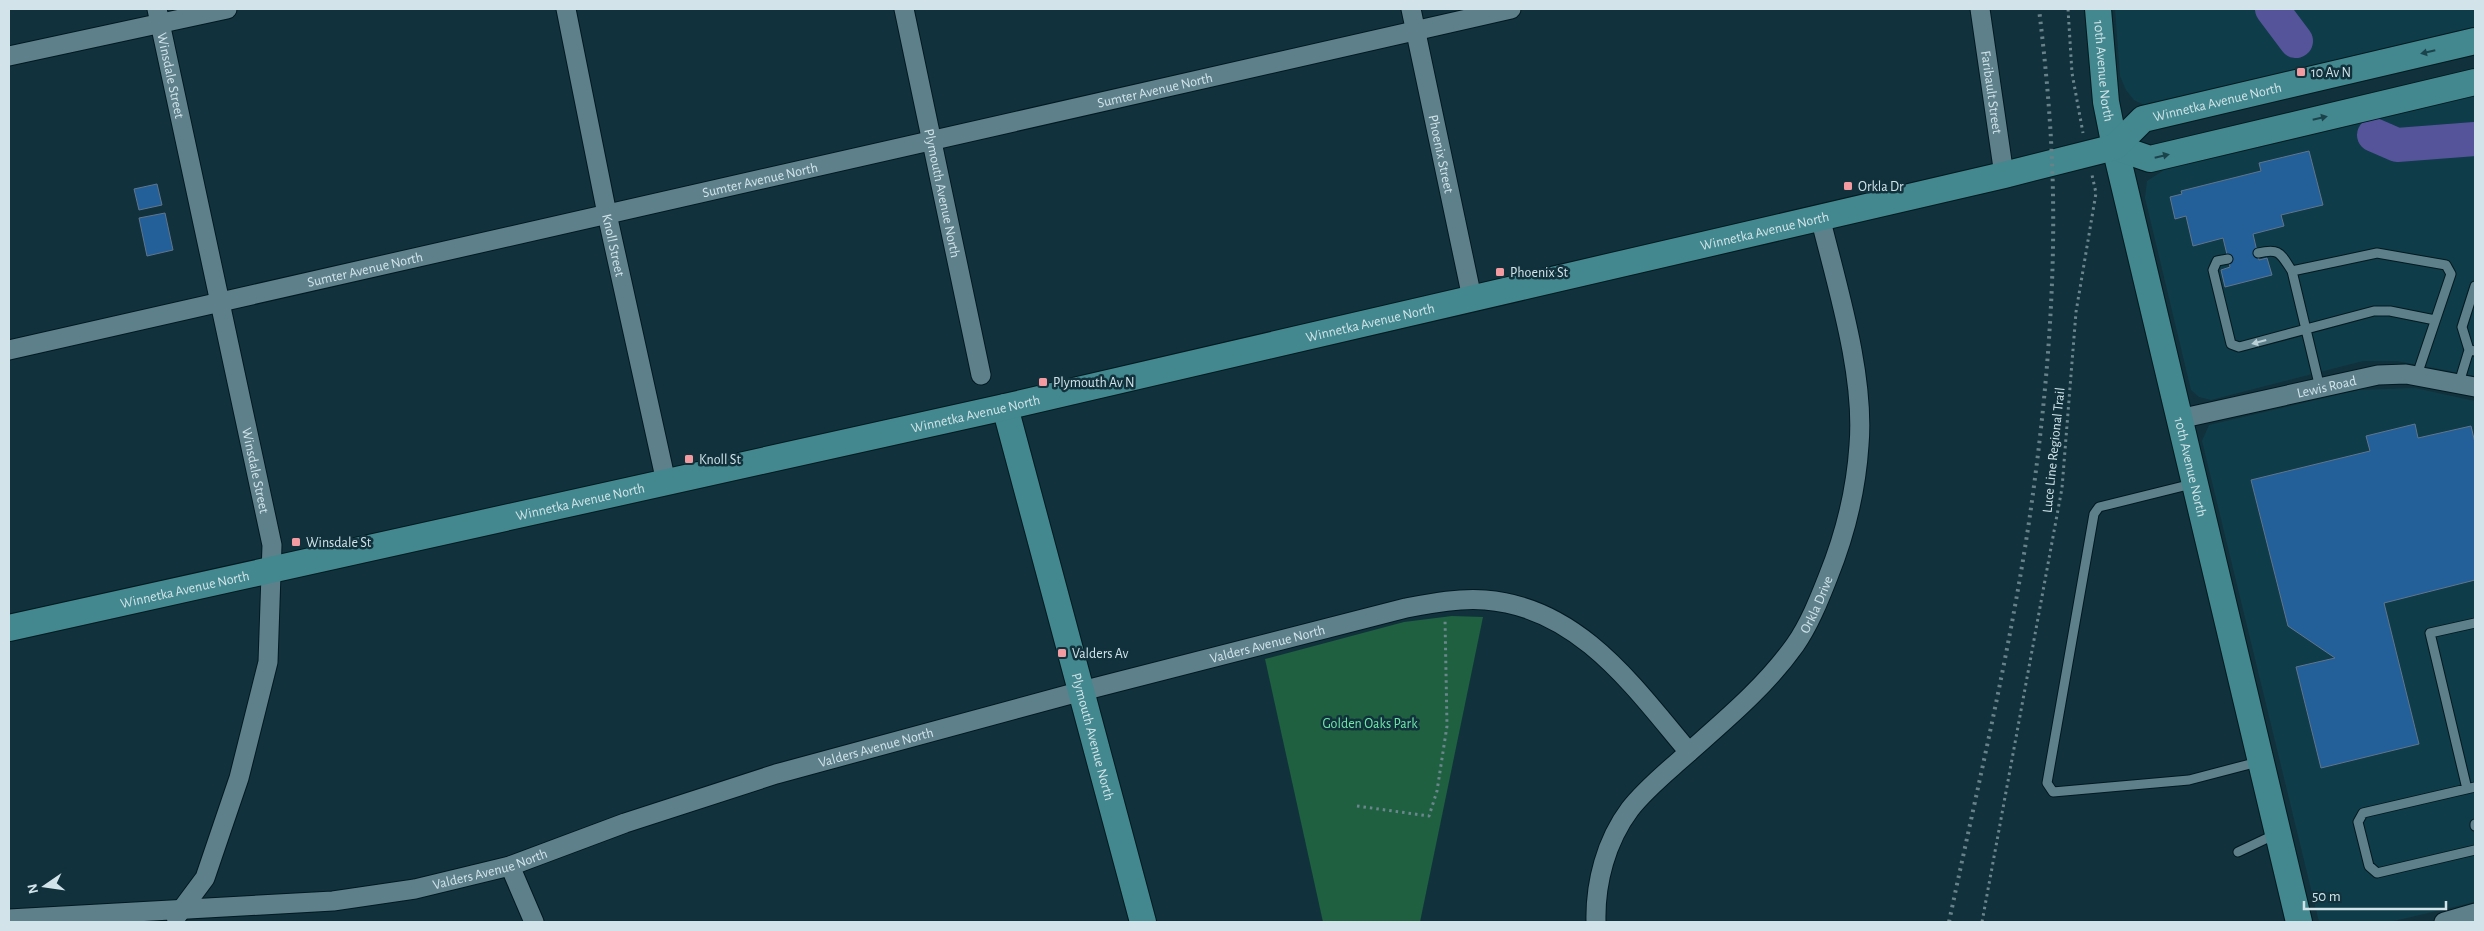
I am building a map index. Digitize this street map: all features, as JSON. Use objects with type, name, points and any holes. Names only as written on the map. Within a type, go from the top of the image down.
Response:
[{"type":"main road","name":"10th Avenue North","points":[[2098,9],[2106,102],[2115,146],[2300,922]]},
{"type":"main road","name":"Winnetka Avenue North","points":[[9,628],[1004,407],[2004,175],[2115,146],[2142,119],[2475,41]]},
{"type":"main road","points":[[2115,146],[2150,158],[2475,82]]},
{"type":"main road","name":"Plymouth Avenue North","points":[[1004,407],[1082,692],[1142,922]]},
{"type":"street","points":[[9,56],[159,17],[227,9]]},
{"type":"street","name":"Knoll Street","points":[[566,9],[607,214],[666,482]]},
{"type":"street","name":"Plymouth Avenue North","points":[[904,9],[981,375]]},
{"type":"street","name":"Phoenix Street","points":[[1411,9],[1472,298]]},
{"type":"street","name":"Sumter Avenue North","points":[[9,350],[932,142],[1511,9]]},
{"type":"street","name":"Faribault Street","points":[[1980,9],[2004,175]]},
{"type":"street","name":"Winsdale Street","points":[[159,17],[218,302],[272,545],[268,662],[240,778],[205,878],[176,916]]},
{"type":"street","name":"Orkla Drive","points":[[1596,922],[1600,876],[1612,842],[1630,810],[1655,783],[1760,687],[1795,645],[1820,597],[1840,548],[1848,514],[1859,444],[1857,391],[1849,339],[1820,217]]},
{"type":"street","name":"Lewis Road","points":[[2179,419],[2378,375],[2417,375],[2467,385]]},
{"type":"street","name":"Valders Avenue North","points":[[9,919],[176,916],[333,901],[415,889],[510,866],[698,798],[776,774],[1406,608],[1446,601],[1486,600],[1526,608],[1563,625],[1596,647],[1624,674],[1689,752]]},
{"type":"street","points":[[510,866],[534,922]]},
{"type":"street","points":[[2444,922],[2472,917]]},
{"type":"lane","points":[[2258,253],[2272,250],[2280,253],[2292,271],[2320,388]]},
{"type":"lane","points":[[2292,271],[2377,253],[2446,265],[2451,274],[2417,375]]},
{"type":"lane","points":[[2228,259],[2217,262],[2213,270],[2231,344],[2239,347],[2374,311],[2390,311],[2436,320]]},
{"type":"lane","points":[[2467,385],[2472,350],[2462,327],[2475,286]]},
{"type":"lane","points":[[2194,483],[2099,507],[2094,514],[2047,783],[2053,792],[2189,780],[2261,762]]},
{"type":"lane","points":[[2475,623],[2430,634],[2471,788],[2363,813],[2358,822],[2369,866],[2377,873],[2475,850]]},
{"type":"lane","points":[[2238,852],[2278,832]]},
{"type":"path","name":"Luce Line Regional Trail","points":[[1982,922],[2062,488],[2076,312],[2096,193],[2072,73],[2068,9]]},
{"type":"path","points":[[1357,806],[1429,816],[1437,791],[1447,726],[1446,601]]},
{"type":"shaded area","points":[[2115,9],[2475,9],[2475,28],[2146,106],[2134,100],[2126,90],[2120,76]]},
{"type":"shaded area","points":[[2475,95],[2475,376],[2397,361],[2363,361],[2211,400],[2199,397],[2191,390],[2145,198],[2147,181],[2172,165]]},
{"type":"shaded area","points":[[2415,388],[2475,401],[2475,902],[2390,922],[2319,922],[2202,441],[2209,425],[2358,390]]},
{"type":"green space","name":"Golden Oaks Park","points":[[1452,616],[1483,617],[1420,922],[1323,922],[1265,659],[1404,622]]},
{"type":"building","points":[[2309,151],[2323,205],[2281,215],[2284,226],[2253,234],[2259,260],[2267,258],[2272,275],[2225,287],[2221,270],[2230,267],[2223,238],[2193,246],[2186,216],[2175,219],[2170,197],[2182,194],[2181,191],[2261,171],[2259,163]]},
{"type":"building","points":[[157,184],[162,205],[139,210],[134,189]]},
{"type":"building","points":[[165,213],[173,250],[147,256],[139,218]]},
{"type":"building","points":[[2415,424],[2418,438],[2471,426],[2475,443],[2475,580],[2384,603],[2419,744],[2321,768],[2296,667],[2335,658],[2288,626],[2251,480],[2370,451],[2366,436]]},
{"type":"waterway","points":[[2272,9],[2296,41]]},
{"type":"waterway","points":[[2374,135],[2397,145],[2475,139]]},
{"type":"railway","points":[[1949,922],[1992,722],[2021,572],[2045,388],[2051,297],[2053,206],[2050,123],[2039,9]]},
{"type":"place","name":"10 Av N","points":[[2301,72]]},
{"type":"place","name":"Orkla Dr","points":[[1848,186]]},
{"type":"place","name":"Phoenix St","points":[[1500,272]]},
{"type":"place","name":"Plymouth Av N","points":[[1043,382]]},
{"type":"place","name":"Knoll St","points":[[689,459]]},
{"type":"place","name":"Winsdale St","points":[[296,542]]},
{"type":"place","name":"Valders Av","points":[[1062,653]]}]
